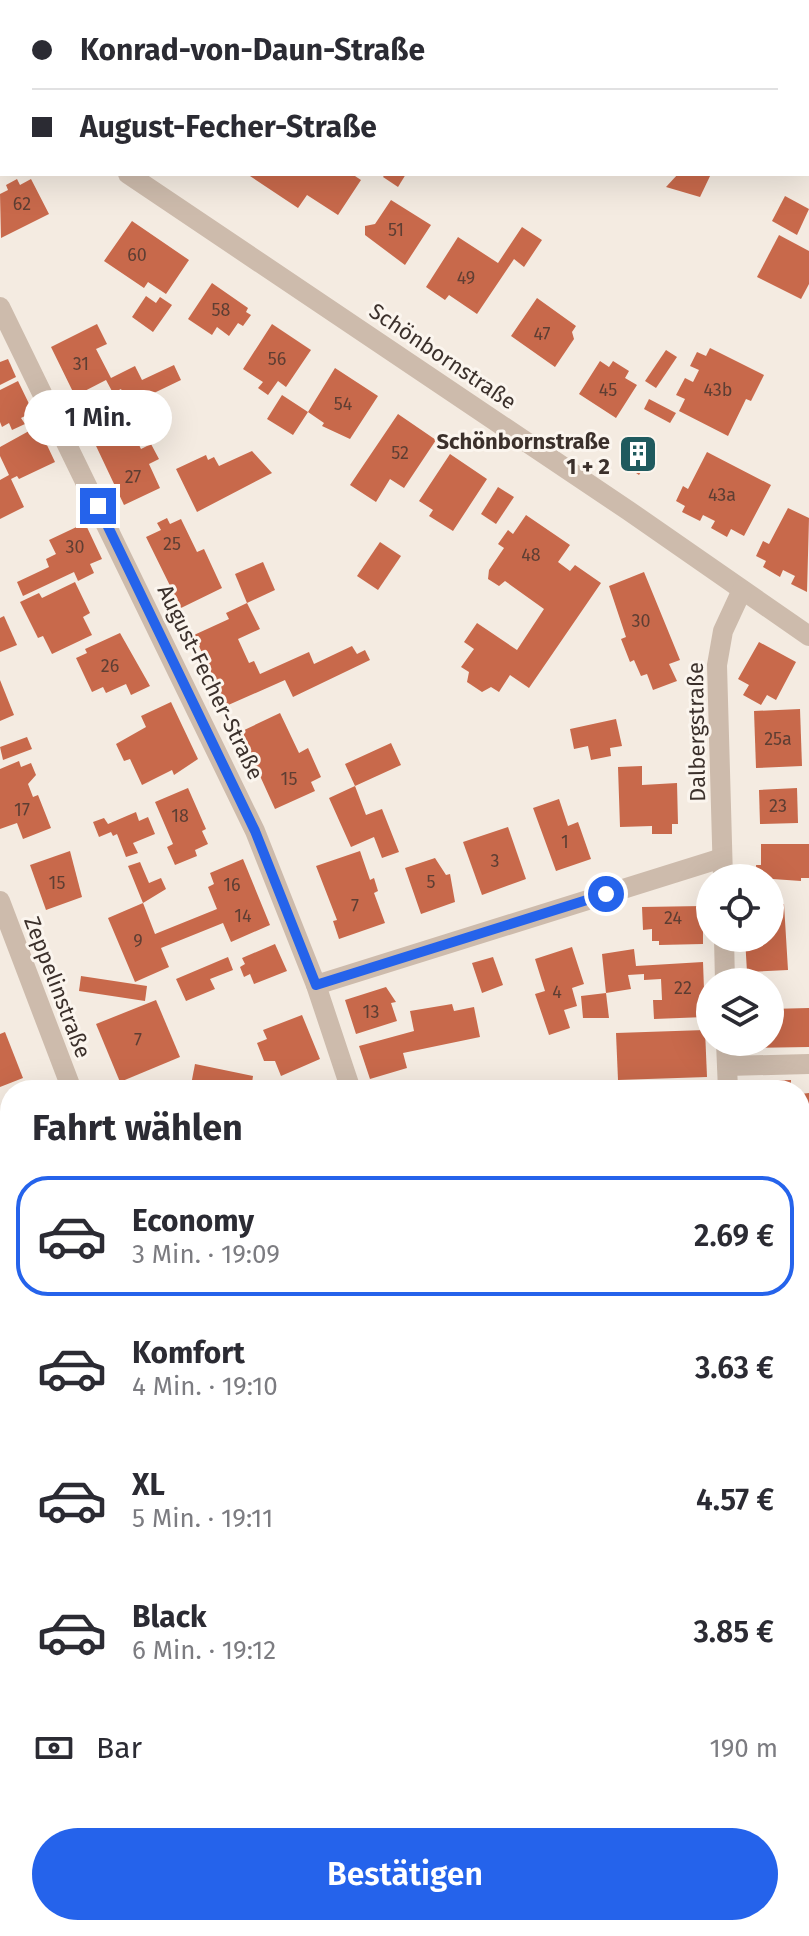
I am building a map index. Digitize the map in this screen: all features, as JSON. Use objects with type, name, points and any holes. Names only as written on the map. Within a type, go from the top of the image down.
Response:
[{"type":"street","name":"Schönbornstraße","points":[[131,176],[809,636]]},
{"type":"street","name":"August-Fecher-Straße","points":[[0,307],[196,704],[255,831],[316,985],[348,1080]]},
{"type":"street","name":"Dalbergstraße","points":[[723,864],[717,665],[723,631],[742,590]]},
{"type":"street","points":[[316,985],[696,876]]},
{"type":"street","name":"Zeppelinstraße","points":[[0,901],[68,1080]]},
{"type":"street","points":[[727,1056],[728,1080]]},
{"type":"street","points":[[727,1066],[809,1064]]},
{"type":"building","points":[[250,176],[355,176],[361,180],[338,215],[307,195],[298,208]]},
{"type":"building","points":[[384,176],[405,176],[398,187]]},
{"type":"building","points":[[676,176],[710,176],[700,197],[666,187]]},
{"type":"building","points":[[17,179],[20,185],[31,179],[49,214],[1,238],[0,194],[8,190],[6,185]]},
{"type":"building","points":[[785,196],[809,209],[797,235],[772,221]]},
{"type":"building","points":[[391,200],[431,225],[405,265],[365,235],[365,226],[375,224]]},
{"type":"building","points":[[132,221],[189,260],[166,294],[148,282],[144,288],[104,261]]},
{"type":"building","points":[[522,227],[542,240],[524,267],[514,259],[477,314],[449,295],[445,300],[426,287],[458,237],[498,263]]},
{"type":"building","points":[[779,235],[809,251],[809,284],[801,299],[757,277]]},
{"type":"building","points":[[212,283],[248,308],[246,312],[251,315],[243,326],[238,323],[229,336],[217,327],[212,335],[188,319]]},
{"type":"building","points":[[146,296],[156,303],[160,297],[172,305],[153,332],[132,317]]},
{"type":"building","points":[[537,298],[576,326],[572,332],[574,339],[555,367],[511,336]]},
{"type":"building","points":[[97,324],[107,344],[96,349],[111,378],[135,366],[142,380],[174,365],[181,380],[129,405],[121,389],[113,393],[106,380],[75,396],[51,347]]},
{"type":"building","points":[[272,324],[311,350],[286,387],[278,381],[268,395],[258,388],[263,382],[243,369]]},
{"type":"building","points":[[710,348],[764,375],[751,401],[746,399],[728,436],[679,411],[685,399],[676,395],[685,378],[693,382],[699,370],[690,366],[697,352],[706,356]]},
{"type":"building","points":[[666,350],[677,357],[656,388],[645,381]]},
{"type":"building","points":[[8,359],[16,377],[0,385],[0,362]]},
{"type":"building","points":[[600,361],[609,367],[613,361],[629,371],[625,378],[637,385],[616,418],[579,394]]},
{"type":"building","points":[[335,368],[378,396],[350,439],[322,426],[324,423],[308,412]]},
{"type":"building","points":[[18,381],[33,412],[21,418],[25,424],[12,430],[9,423],[2,427],[0,422],[0,390]]},
{"type":"building","points":[[282,395],[308,412],[293,435],[267,419]]},
{"type":"building","points":[[649,399],[676,413],[670,423],[644,409]]},
{"type":"building","points":[[123,412],[141,449],[151,444],[159,459],[149,464],[160,488],[124,505],[88,429]]},
{"type":"building","points":[[398,414],[436,440],[404,488],[390,479],[376,502],[350,485]]},
{"type":"building","points":[[38,426],[55,462],[19,479],[17,476],[11,479],[24,507],[0,519],[0,480],[9,475],[0,456],[0,447]]},
{"type":"building","name":"Schönbornstraße 1 + 2","points":[[638,435],[657,447],[639,475],[620,462]]},
{"type":"building","points":[[252,451],[272,473],[197,512],[176,469],[206,455],[208,460],[214,457],[219,466]]},
{"type":"building","points":[[707,452],[771,485],[744,536],[731,529],[727,537],[711,528],[715,521],[703,515],[700,521],[682,512],[685,506],[676,501],[683,486],[688,489]]},
{"type":"building","points":[[450,454],[487,479],[453,531],[429,516],[433,510],[419,501]]},
{"type":"building","points":[[498,487],[514,497],[496,524],[481,514]]},
{"type":"building","points":[[788,508],[809,518],[807,592],[791,584],[795,576],[783,570],[780,577],[763,567],[766,561],[756,556],[763,541],[769,544]]},
{"type":"building","points":[[526,515],[570,545],[558,562],[570,571],[575,565],[601,583],[529,688],[510,675],[499,692],[491,687],[482,692],[467,682],[469,672],[461,667],[474,649],[464,642],[477,623],[517,650],[544,609],[505,581],[499,586],[488,579],[489,570],[504,548],[498,544],[508,530],[513,534]]},
{"type":"building","points":[[167,518],[170,524],[181,519],[197,552],[204,549],[222,588],[181,608],[146,537],[161,530],[157,523]]},
{"type":"building","points":[[85,523],[102,559],[90,564],[94,573],[78,581],[74,572],[23,596],[17,582],[49,567],[46,559],[56,554],[49,540]]},
{"type":"building","points":[[380,542],[401,556],[378,590],[357,576]]},
{"type":"building","points":[[263,562],[275,590],[247,603],[235,574]]},
{"type":"building","points":[[644,572],[680,660],[669,664],[677,681],[653,690],[647,674],[641,676],[634,660],[630,662],[621,639],[626,637],[609,586]]},
{"type":"building","points":[[75,582],[90,613],[83,617],[92,635],[52,654],[43,636],[38,638],[20,602],[39,593],[42,598]]},
{"type":"building","points":[[247,603],[260,629],[238,639],[249,663],[254,661],[260,674],[309,652],[314,664],[352,646],[357,654],[365,650],[370,660],[293,697],[285,680],[226,706],[194,635],[229,619],[226,613]]},
{"type":"building","points":[[4,616],[17,645],[0,652],[0,618]]},
{"type":"building","points":[[120,633],[150,686],[131,695],[126,684],[106,693],[103,687],[92,692],[76,658],[87,653],[85,649]]},
{"type":"building","points":[[759,642],[796,662],[776,700],[767,695],[761,705],[743,695],[749,685],[738,679]]},
{"type":"building","points":[[0,680],[14,715],[0,721]]},
{"type":"building","points":[[171,702],[198,759],[174,775],[172,770],[142,785],[130,759],[124,761],[116,744],[146,727],[141,716]]},
{"type":"building","points":[[800,709],[802,766],[756,768],[754,711]]},
{"type":"building","points":[[280,713],[299,753],[308,748],[321,777],[311,782],[315,791],[275,809],[251,756],[245,756],[241,748],[246,745],[240,732]]},
{"type":"building","points":[[616,719],[622,746],[610,748],[611,756],[591,760],[588,746],[574,749],[570,729]]},
{"type":"building","points":[[27,737],[32,749],[3,760],[0,747]]},
{"type":"building","points":[[391,743],[401,765],[355,786],[345,764]]},
{"type":"building","points":[[19,761],[21,767],[31,763],[36,775],[28,784],[33,797],[38,795],[51,828],[23,839],[17,823],[0,829],[0,769]]},
{"type":"building","points":[[642,766],[642,785],[677,783],[678,824],[672,824],[672,834],[652,834],[652,826],[620,827],[618,767]]},
{"type":"building","points":[[355,786],[366,815],[382,809],[399,852],[382,858],[374,837],[351,847],[329,798]]},
{"type":"building","points":[[188,788],[206,829],[202,831],[208,844],[195,850],[197,856],[175,865],[167,847],[173,844],[155,802]]},
{"type":"building","points":[[797,788],[798,823],[760,824],[759,790]]},
{"type":"building","points":[[559,799],[568,826],[578,822],[591,859],[556,871],[533,808]]},
{"type":"building","points":[[136,812],[139,821],[148,817],[155,834],[133,843],[138,853],[126,857],[117,834],[113,836],[111,832],[99,837],[93,822],[104,818],[108,824]]},
{"type":"building","points":[[508,827],[526,879],[482,895],[463,842]]},
{"type":"building","points":[[761,844],[809,844],[809,878],[801,878],[801,881],[784,880],[784,864],[761,864]]},
{"type":"building","points":[[70,851],[82,897],[46,910],[30,865]]},
{"type":"building","points":[[360,851],[370,880],[374,878],[378,891],[374,893],[385,923],[339,939],[333,921],[337,920],[316,866]]},
{"type":"building","points":[[435,858],[446,875],[450,874],[455,902],[421,914],[405,868]]},
{"type":"building","points":[[243,859],[270,925],[231,942],[223,923],[161,948],[169,967],[135,982],[108,918],[143,903],[155,934],[217,909],[208,887],[214,884],[210,873]]},
{"type":"building","points":[[140,862],[149,883],[161,878],[166,889],[143,903],[128,866]]},
{"type":"building","points":[[784,904],[788,970],[747,968],[746,952],[784,952]]},
{"type":"building","points":[[696,906],[696,944],[659,945],[659,941],[652,941],[652,929],[643,930],[642,907]]},
{"type":"building","points":[[275,944],[287,971],[254,984],[250,974],[244,977],[240,967],[245,964],[242,958]]},
{"type":"building","points":[[572,947],[584,984],[572,988],[577,1006],[564,1010],[570,1028],[549,1035],[535,994],[545,991],[535,959]]},
{"type":"building","points":[[634,949],[636,966],[703,962],[703,968],[696,968],[696,1017],[654,1019],[653,1000],[662,1000],[661,979],[644,980],[644,974],[628,975],[631,989],[606,993],[602,954]]},
{"type":"building","points":[[228,957],[233,970],[210,979],[215,989],[186,1001],[176,979]]},
{"type":"building","points":[[493,957],[503,985],[482,993],[472,963]]},
{"type":"building","points":[[81,976],[147,986],[145,1001],[79,991]]},
{"type":"building","points":[[386,987],[396,1002],[391,1003],[397,1021],[356,1034],[345,1000]]},
{"type":"building","points":[[606,993],[609,1018],[583,1018],[581,996]]},
{"type":"building","points":[[156,1000],[180,1057],[119,1080],[96,1024]]},
{"type":"building","points":[[452,1004],[454,1011],[474,1007],[480,1037],[403,1053],[407,1068],[370,1079],[359,1046],[414,1031],[410,1011]]},
{"type":"building","points":[[809,1008],[809,1047],[784,1047],[784,1009]]},
{"type":"building","points":[[302,1015],[320,1059],[281,1076],[275,1061],[264,1061],[257,1043],[267,1039],[263,1030]]},
{"type":"building","points":[[696,1030],[696,1056],[706,1056],[707,1077],[618,1080],[616,1033]]},
{"type":"building","points":[[5,1032],[23,1078],[0,1080],[0,1034]]},
{"type":"building","points":[[195,1064],[253,1076],[252,1080],[192,1080]]},
{"type":"place","name":"Schönbornstraße 1 + 2","points":[[638,454]]},
{"type":"route","points":[[98,506],[255,831],[316,985],[606,894]]}]
